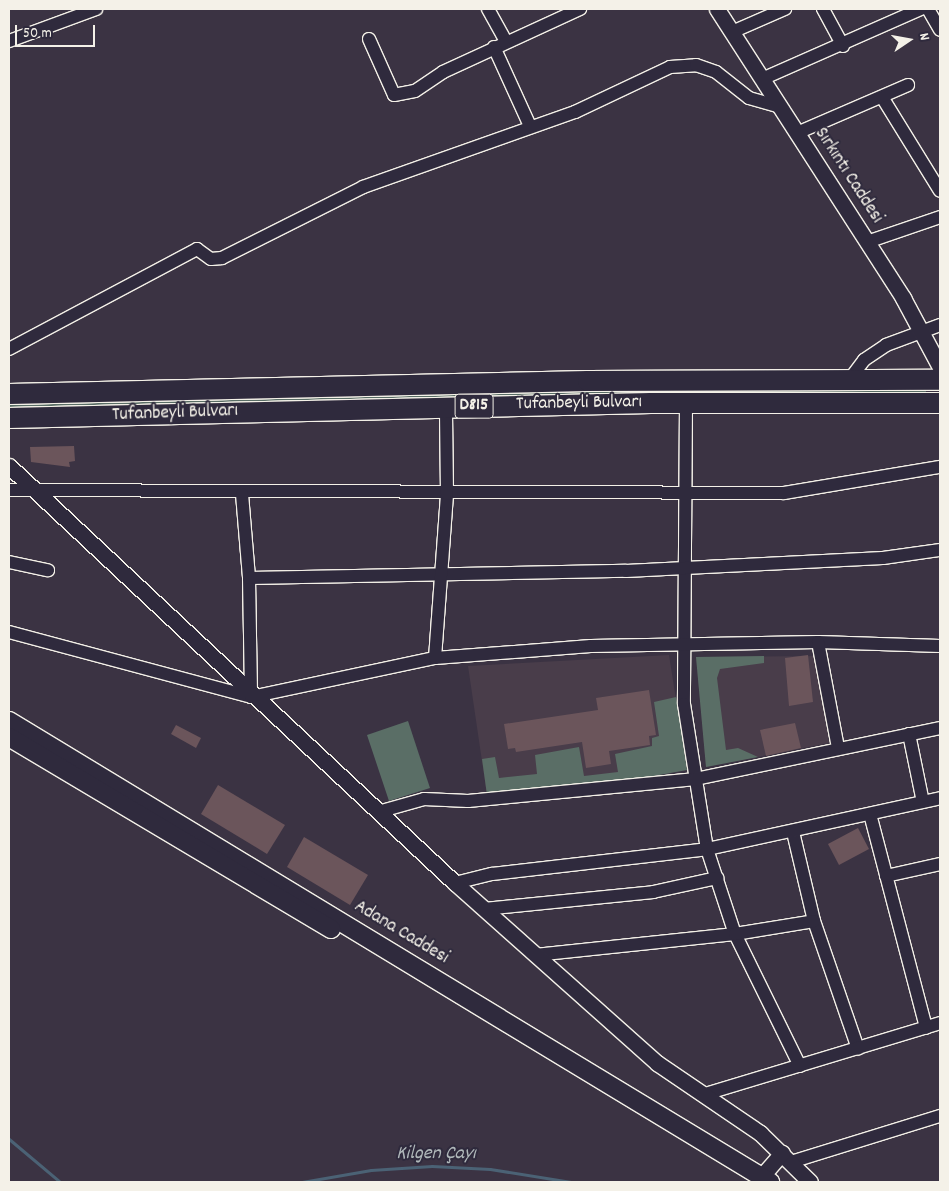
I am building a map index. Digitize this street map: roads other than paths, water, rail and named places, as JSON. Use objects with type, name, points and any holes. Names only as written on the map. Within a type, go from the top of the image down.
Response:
[{"type":"highway","name":"Tufanbeyli Bulvarı","points":[[9,394],[579,381],[940,380]]},
{"type":"highway","name":"Tufanbeyli Bulvarı","points":[[10,419],[446,407],[686,403],[940,403]]},
{"type":"main road","name":"Adana Caddesi","points":[[9,720],[761,1180]]},
{"type":"main road","points":[[9,738],[761,1180]]},
{"type":"street","points":[[9,41],[96,9]]},
{"type":"street","points":[[488,9],[530,126]]},
{"type":"street","points":[[369,39],[394,95],[415,91],[443,72],[500,44],[580,9]]},
{"type":"street","name":"Sırkıntı Caddesi","points":[[717,9],[866,242],[940,367]]},
{"type":"street","points":[[732,32],[785,9]]},
{"type":"street","points":[[824,9],[843,46]]},
{"type":"street","points":[[762,79],[843,46],[899,14],[921,9]]},
{"type":"street","points":[[928,9],[940,30]]},
{"type":"street","points":[[9,350],[197,249],[211,259],[222,258],[339,198],[530,126],[576,112],[670,67],[696,65],[716,72],[749,98],[780,107]]},
{"type":"street","points":[[797,133],[908,84]]},
{"type":"street","points":[[882,97],[940,191]]},
{"type":"street","points":[[866,242],[940,217]]},
{"type":"street","points":[[849,380],[874,353],[940,325]]},
{"type":"street","points":[[686,403],[684,493],[687,568],[684,704],[707,849],[735,934],[800,1066]]},
{"type":"street","points":[[435,658],[447,494],[446,407]]},
{"type":"street","points":[[9,466],[159,604],[251,697],[535,955],[657,1063],[786,1158],[810,1182]]},
{"type":"street","points":[[9,490],[37,492],[242,494],[784,493],[940,467]]},
{"type":"street","points":[[242,494],[249,578],[251,697]]},
{"type":"street","points":[[249,578],[687,568],[883,558],[940,550]]},
{"type":"street","points":[[9,562],[48,570]]},
{"type":"street","points":[[9,632],[251,697],[435,658],[685,644],[818,642],[940,646]]},
{"type":"street","points":[[818,642],[838,748]]},
{"type":"street","points":[[378,812],[424,799],[468,801],[696,779],[940,728]]},
{"type":"street","points":[[909,734],[923,802]]},
{"type":"street","points":[[455,883],[492,874],[707,849],[793,832],[940,798]]},
{"type":"street","points":[[870,814],[926,1028]]},
{"type":"street","points":[[793,832],[814,920],[858,1049]]},
{"type":"street","points":[[886,876],[940,864]]},
{"type":"street","points":[[484,909],[653,892],[717,878]]},
{"type":"street","points":[[535,955],[735,934],[814,920]]},
{"type":"street","points":[[702,1095],[940,1023]]},
{"type":"street","points":[[761,1180],[786,1158],[940,1116]]},
{"type":"waterway","name":"Kilgen Çayı","points":[[9,1139],[60,1182]]},
{"type":"waterway","name":"Kilgen Çayı","points":[[302,1182],[371,1170],[432,1166],[490,1169],[571,1182]]}]
